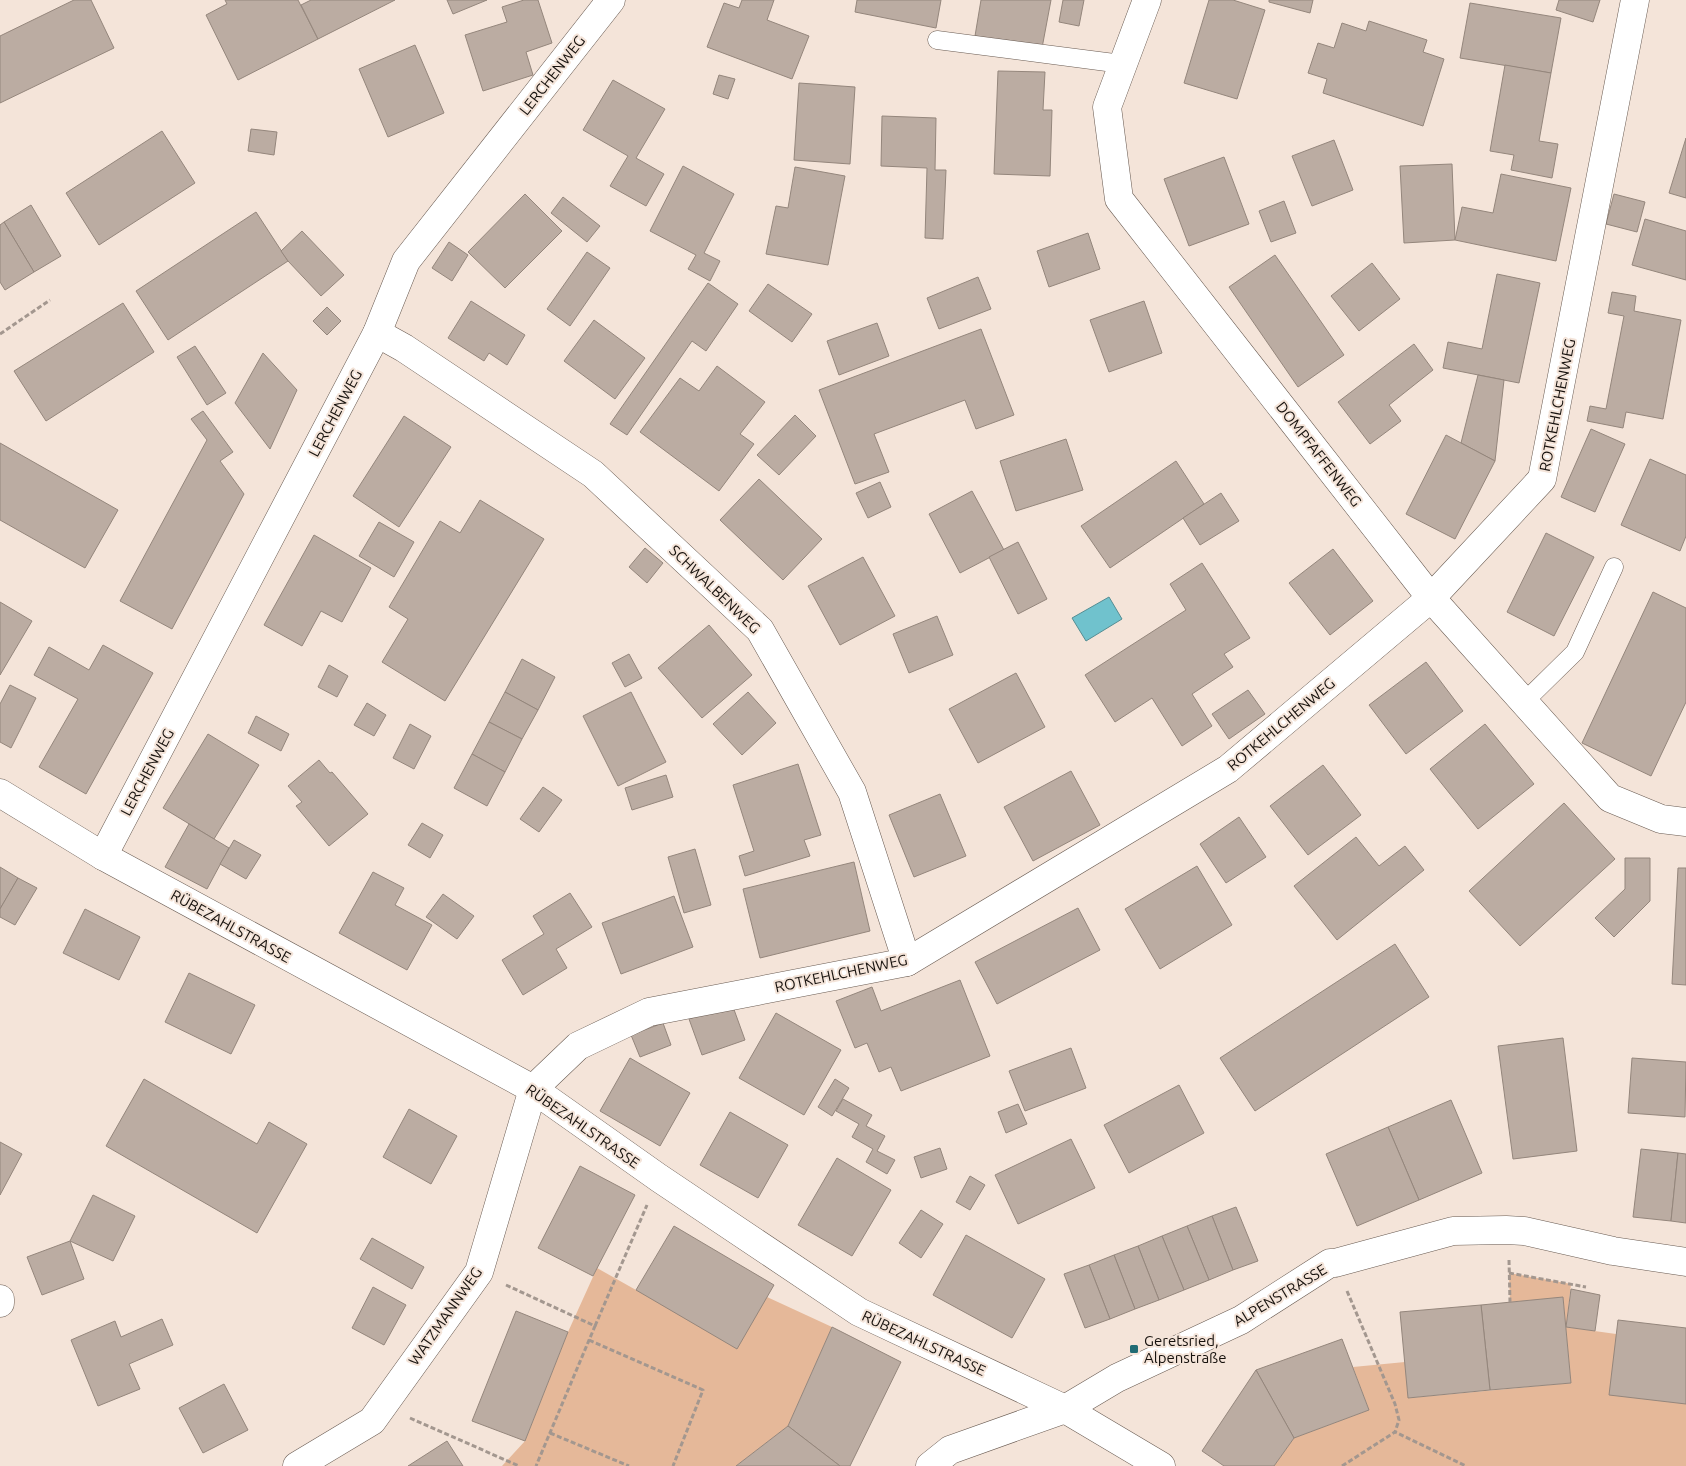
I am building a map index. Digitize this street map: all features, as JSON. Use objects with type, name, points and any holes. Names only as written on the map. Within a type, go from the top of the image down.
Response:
[{"type":"street","name":"LERCHENWEG","points":[[103,856],[377,333],[406,261],[611,0]]},
{"type":"street","name":"DOMPFAFFENWEG","points":[[1147,0],[1107,106],[1119,198],[1431,598],[1610,798],[1661,819],[1686,822]]},
{"type":"street","name":"ROTKEHLCHENWEG","points":[[534,1090],[578,1046],[649,1012],[906,962],[1228,769],[1431,598],[1542,479],[1635,0]]},
{"type":"street","name":"SCHWALBENWEG","points":[[377,333],[404,348],[593,474],[760,630],[852,792],[906,962]]},
{"type":"street","name":"RÜBEZAHLSTRASSE","points":[[0,793],[103,856],[534,1090],[658,1178],[859,1312],[1065,1409],[1161,1466]]},
{"type":"street","name":"WATZMANNWEG","points":[[297,1466],[372,1421],[479,1272],[534,1090]]},
{"type":"street","name":"ALPENSTRASSE","points":[[930,1466],[950,1450],[1065,1409],[1117,1378],[1241,1320],[1330,1263],[1335,1264],[1453,1231],[1506,1230],[1524,1230],[1613,1251],[1686,1262]]},
{"type":"lane","points":[[937,40],[1122,64]]},
{"type":"lane","points":[[1524,702],[1575,652],[1614,567]]},
{"type":"path","points":[[0,334],[50,300]]},
{"type":"path","points":[[536,1466],[658,1178]]},
{"type":"path","points":[[1508,1255],[1510,1302]]},
{"type":"path","points":[[1335,1264],[1395,1404],[1399,1420],[1395,1432],[1342,1466]]},
{"type":"path","points":[[479,1272],[595,1326]]},
{"type":"path","points":[[1509,1273],[1586,1287]]},
{"type":"path","points":[[589,1340],[703,1390],[673,1466]]},
{"type":"path","points":[[382,1406],[519,1466]]},
{"type":"path","points":[[1395,1432],[1466,1466]]},
{"type":"path","points":[[550,1433],[629,1466]]},
{"type":"shaded area","points":[[597,1268],[636,1290],[767,1297],[832,1327],[788,1426],[736,1466],[502,1466],[525,1441],[568,1332]]},
{"type":"shaded area","points":[[1509,1273],[1571,1284],[1566,1327],[1616,1334],[1686,1404],[1686,1466],[1274,1466],[1294,1438],[1369,1410],[1353,1367],[1405,1362],[1409,1398],[1571,1383],[1563,1298],[1510,1302]]},
{"type":"water","points":[[1109,597],[1122,619],[1086,641],[1072,618]]},
{"type":"building","points":[[74,0],[91,0],[114,48],[0,103],[0,36]]},
{"type":"building","points":[[225,0],[298,0],[318,39],[238,80],[206,15],[227,4]]},
{"type":"building","points":[[311,0],[395,0],[318,39],[301,5]]},
{"type":"building","points":[[447,0],[487,0],[453,14]]},
{"type":"building","points":[[524,0],[538,0],[552,43],[526,52],[533,75],[483,91],[465,35],[507,22],[502,7]]},
{"type":"building","points":[[742,0],[774,0],[767,20],[809,36],[792,79],[707,47],[724,3],[739,8]]},
{"type":"building","points":[[857,0],[941,0],[936,28],[855,12]]},
{"type":"building","points":[[981,0],[1051,0],[1042,48],[975,36]]},
{"type":"building","points":[[1063,0],[1084,0],[1079,26],[1059,22]]},
{"type":"building","points":[[1209,0],[1233,0],[1265,10],[1237,99],[1184,83]]},
{"type":"building","points":[[1269,0],[1313,0],[1310,13],[1269,2]]},
{"type":"building","points":[[1559,0],[1600,0],[1593,22],[1556,10]]},
{"type":"building","points":[[1470,3],[1561,18],[1551,73],[1460,58]]},
{"type":"building","points":[[1369,21],[1427,40],[1423,52],[1444,59],[1423,126],[1323,93],[1327,79],[1308,73],[1318,43],[1334,48],[1342,23],[1366,31]]},
{"type":"building","points":[[415,45],[444,113],[388,137],[359,69]]},
{"type":"building","points":[[1505,65],[1551,73],[1539,141],[1558,144],[1552,178],[1511,170],[1514,155],[1490,151]]},
{"type":"building","points":[[998,71],[1045,72],[1043,110],[1052,110],[1050,176],[994,174]]},
{"type":"building","points":[[719,75],[735,79],[728,99],[713,94]]},
{"type":"building","points":[[613,80],[665,109],[636,158],[664,174],[646,206],[610,186],[628,156],[583,130]]},
{"type":"building","points":[[799,83],[855,87],[850,164],[794,160]]},
{"type":"building","points":[[882,116],[936,118],[935,170],[946,170],[943,239],[925,238],[927,168],[881,166]]},
{"type":"building","points":[[251,129],[277,132],[274,155],[248,151]]},
{"type":"building","points":[[162,131],[195,183],[99,245],[66,193]]},
{"type":"building","points":[[1686,138],[1686,198],[1669,193]]},
{"type":"building","points":[[1334,140],[1353,190],[1312,206],[1292,156]]},
{"type":"building","points":[[1224,157],[1249,224],[1189,246],[1164,179]]},
{"type":"building","points":[[1452,164],[1455,240],[1404,243],[1400,166]]},
{"type":"building","points":[[683,166],[734,194],[704,253],[720,261],[710,281],[688,269],[696,255],[650,231]]},
{"type":"building","points":[[795,167],[845,176],[828,265],[766,254],[776,206],[788,208]]},
{"type":"building","points":[[1501,174],[1571,188],[1556,261],[1455,240],[1462,207],[1493,213]]},
{"type":"building","points":[[525,194],[562,231],[505,288],[468,252]]},
{"type":"building","points":[[1614,194],[1645,202],[1637,232],[1606,224]]},
{"type":"building","points":[[563,197],[600,226],[587,242],[551,213]]},
{"type":"building","points":[[1284,201],[1296,233],[1271,242],[1259,211]]},
{"type":"building","points":[[31,205],[61,256],[34,272],[4,222]]},
{"type":"building","points":[[256,212],[288,261],[168,340],[136,291]]},
{"type":"building","points":[[1645,219],[1686,231],[1686,280],[1632,265]]},
{"type":"building","points":[[4,222],[34,272],[5,290],[0,282],[0,225]]},
{"type":"building","points":[[302,231],[344,275],[321,296],[281,251]]},
{"type":"building","points":[[1088,233],[1100,269],[1049,287],[1037,251]]},
{"type":"building","points":[[449,242],[468,255],[452,281],[432,268]]},
{"type":"building","points":[[587,252],[610,268],[570,326],[547,309]]},
{"type":"building","points":[[1275,255],[1344,355],[1298,387],[1229,287]]},
{"type":"building","points":[[1372,263],[1400,299],[1359,331],[1331,296]]},
{"type":"building","points":[[1497,274],[1540,283],[1519,383],[1443,368],[1448,342],[1482,349]]},
{"type":"building","points":[[978,277],[991,309],[939,329],[927,298]]},
{"type":"building","points":[[708,283],[738,304],[706,351],[692,341],[627,435],[610,424]]},
{"type":"building","points":[[768,284],[812,314],[792,342],[749,311]]},
{"type":"building","points":[[1612,292],[1636,296],[1634,311],[1681,320],[1663,419],[1626,412],[1623,428],[1587,421],[1590,406],[1606,409],[1624,316],[1608,313]]},
{"type":"building","points":[[471,301],[525,335],[507,365],[489,353],[484,361],[448,338]]},
{"type":"building","points":[[1144,301],[1162,353],[1109,372],[1090,320]]},
{"type":"building","points":[[123,303],[154,352],[46,421],[14,371]]},
{"type":"building","points":[[327,307],[341,321],[327,335],[313,321]]},
{"type":"building","points":[[594,320],[645,358],[615,399],[564,361]]},
{"type":"building","points":[[877,323],[889,356],[839,375],[827,341]]},
{"type":"building","points":[[981,329],[1014,415],[976,429],[965,400],[874,434],[889,472],[855,484],[819,390]]},
{"type":"building","points":[[1414,344],[1433,370],[1389,405],[1401,421],[1370,444],[1338,402]]},
{"type":"building","points":[[195,346],[226,393],[207,405],[177,357]]},
{"type":"building","points":[[263,353],[297,390],[270,449],[235,403]]},
{"type":"building","points":[[717,366],[765,402],[740,434],[754,444],[719,491],[640,432],[680,378],[699,391]]},
{"type":"building","points":[[1478,375],[1504,380],[1495,461],[1461,443]]},
{"type":"building","points":[[203,411],[233,452],[220,461],[244,494],[172,629],[120,601],[207,440],[191,419]]},
{"type":"building","points":[[795,415],[816,436],[779,475],[757,455]]},
{"type":"building","points":[[404,416],[451,447],[399,527],[353,496]]},
{"type":"building","points":[[1591,429],[1625,444],[1595,512],[1561,497]]},
{"type":"building","points":[[1446,435],[1495,461],[1455,539],[1406,514]]},
{"type":"building","points":[[1066,439],[1083,490],[1016,511],[1000,461]]},
{"type":"building","points":[[0,443],[118,510],[85,568],[0,520]]},
{"type":"building","points":[[1650,459],[1686,475],[1686,536],[1680,551],[1621,525]]},
{"type":"building","points":[[1176,461],[1204,504],[1110,568],[1081,526]]},
{"type":"building","points":[[759,479],[822,539],[783,580],[720,520]]},
{"type":"building","points":[[880,482],[891,507],[868,518],[856,493]]},
{"type":"building","points":[[972,491],[1004,550],[960,573],[929,514]]},
{"type":"building","points":[[1221,493],[1239,521],[1200,545],[1183,518]]},
{"type":"building","points":[[480,500],[544,539],[445,701],[382,662],[408,619],[389,607],[440,521],[460,533]]},
{"type":"building","points":[[379,522],[414,542],[394,577],[359,556]]},
{"type":"building","points":[[1546,533],[1594,557],[1554,636],[1507,612]]},
{"type":"building","points":[[314,535],[371,568],[342,622],[321,611],[302,646],[264,625]]},
{"type":"building","points":[[1018,542],[1047,599],[1018,614],[989,557]]},
{"type":"building","points":[[645,548],[663,563],[647,583],[629,567]]},
{"type":"building","points":[[1333,549],[1373,601],[1330,635],[1289,583]]},
{"type":"building","points":[[863,557],[895,616],[840,645],[808,586]]},
{"type":"building","points":[[1202,563],[1250,638],[1224,654],[1233,667],[1192,694],[1212,726],[1182,746],[1152,698],[1115,722],[1085,675],[1186,610],[1170,584]]},
{"type":"building","points":[[1653,592],[1686,608],[1686,702],[1651,776],[1582,743]]},
{"type":"building","points":[[0,602],[32,621],[0,675]]},
{"type":"building","points":[[937,616],[953,655],[909,673],[893,634]]},
{"type":"building","points":[[709,625],[752,675],[702,718],[658,668]]},
{"type":"building","points":[[103,645],[153,673],[86,794],[39,767],[78,699],[34,675],[49,647],[89,670]]},
{"type":"building","points":[[629,654],[642,678],[625,687],[612,663]]},
{"type":"building","points":[[522,659],[555,677],[538,710],[505,692]]},
{"type":"building","points":[[1426,662],[1463,711],[1406,754],[1369,705]]},
{"type":"building","points":[[329,665],[348,676],[337,697],[318,687]]},
{"type":"building","points":[[1016,673],[1045,727],[978,763],[949,709]]},
{"type":"building","points":[[10,685],[36,698],[11,748],[0,742],[0,704]]},
{"type":"building","points":[[1248,690],[1265,714],[1229,739],[1212,714]]},
{"type":"building","points":[[505,692],[538,710],[522,739],[489,722]]},
{"type":"building","points":[[631,692],[666,762],[618,786],[583,716]]},
{"type":"building","points":[[748,692],[776,723],[742,755],[713,724]]},
{"type":"building","points":[[367,703],[386,715],[374,736],[354,725]]},
{"type":"building","points":[[256,716],[289,734],[281,751],[248,733]]},
{"type":"building","points":[[489,722],[522,739],[505,772],[472,754]]},
{"type":"building","points":[[410,724],[431,736],[414,769],[393,758]]},
{"type":"building","points":[[1485,724],[1534,784],[1478,829],[1430,769]]},
{"type":"building","points":[[208,734],[259,765],[214,839],[163,808]]},
{"type":"building","points":[[472,754],[505,772],[487,806],[454,788]]},
{"type":"building","points":[[319,760],[330,773],[332,772],[368,814],[329,846],[296,806],[302,802],[288,786]]},
{"type":"building","points":[[798,764],[821,835],[804,840],[810,856],[745,876],[739,856],[754,851],[733,785]]},
{"type":"building","points":[[1323,765],[1361,815],[1308,855],[1270,806]]},
{"type":"building","points":[[1071,771],[1100,825],[1033,861],[1004,807]]},
{"type":"building","points":[[666,775],[673,797],[632,810],[625,788]]},
{"type":"building","points":[[543,787],[562,800],[539,832],[520,819]]},
{"type":"building","points":[[940,794],[966,856],[914,877],[889,815]]},
{"type":"building","points":[[1564,803],[1615,859],[1520,946],[1469,891]]},
{"type":"building","points":[[1239,817],[1266,857],[1226,883],[1200,844]]},
{"type":"building","points":[[422,823],[443,835],[430,858],[408,845]]},
{"type":"building","points":[[189,824],[229,848],[207,889],[165,867]]},
{"type":"building","points":[[1356,837],[1379,866],[1405,846],[1424,870],[1337,940],[1294,886]]},
{"type":"building","points":[[234,840],[261,855],[246,879],[220,864]]},
{"type":"building","points":[[695,849],[711,905],[684,913],[668,857]]},
{"type":"building","points":[[1625,858],[1650,858],[1650,901],[1614,937],[1595,918],[1625,889]]},
{"type":"building","points":[[854,862],[870,931],[760,958],[743,889]]},
{"type":"building","points":[[1197,866],[1232,925],[1160,969],[1125,909]]},
{"type":"building","points":[[0,867],[18,878],[0,909]]},
{"type":"building","points":[[1678,868],[1686,868],[1686,985],[1672,984]]},
{"type":"building","points":[[373,872],[404,888],[395,905],[432,925],[407,970],[339,933]]},
{"type":"building","points":[[18,878],[37,888],[15,925],[0,917],[0,909]]},
{"type":"building","points":[[570,893],[592,927],[556,949],[567,968],[523,995],[502,960],[544,934],[533,916]]},
{"type":"building","points":[[443,894],[474,916],[457,939],[426,917]]},
{"type":"building","points":[[674,896],[693,947],[621,974],[602,923]]},
{"type":"building","points":[[1078,908],[1100,950],[997,1004],[975,962]]},
{"type":"building","points":[[85,909],[140,937],[119,980],[63,953]]},
{"type":"building","points":[[1395,944],[1429,997],[1255,1111],[1220,1058]]},
{"type":"building","points":[[189,973],[255,1005],[231,1054],[165,1022]]},
{"type":"building","points":[[960,980],[990,1056],[901,1091],[891,1067],[879,1072],[867,1043],[855,1048],[836,1001],[872,987],[881,1011]]},
{"type":"building","points":[[732,1004],[745,1040],[702,1055],[689,1019]]},
{"type":"building","points":[[776,1013],[841,1050],[804,1115],[739,1078]]},
{"type":"building","points":[[663,1023],[671,1045],[640,1057],[631,1035]]},
{"type":"building","points":[[1563,1038],[1577,1151],[1513,1159],[1498,1046]]},
{"type":"building","points":[[1071,1048],[1086,1088],[1025,1111],[1009,1071]]},
{"type":"building","points":[[630,1058],[690,1093],[660,1146],[600,1111]]},
{"type":"building","points":[[1632,1058],[1686,1062],[1685,1117],[1628,1113]]},
{"type":"building","points":[[144,1079],[257,1144],[269,1122],[307,1144],[257,1233],[106,1146]]},
{"type":"building","points":[[835,1079],[849,1088],[832,1116],[818,1107]]},
{"type":"building","points":[[1179,1085],[1204,1133],[1129,1173],[1104,1125]]},
{"type":"building","points":[[843,1099],[872,1115],[866,1126],[885,1136],[877,1151],[895,1160],[887,1174],[866,1162],[873,1149],[852,1137],[859,1124],[836,1111]]},
{"type":"building","points":[[1451,1100],[1482,1173],[1419,1200],[1388,1127]]},
{"type":"building","points":[[1018,1104],[1027,1124],[1006,1133],[998,1112]]},
{"type":"building","points":[[409,1109],[457,1136],[431,1184],[383,1157]]},
{"type":"building","points":[[730,1112],[788,1145],[758,1198],[700,1165]]},
{"type":"building","points":[[1388,1127],[1419,1200],[1357,1226],[1326,1154]]},
{"type":"building","points":[[1071,1139],[1095,1188],[1018,1224],[995,1175]]},
{"type":"building","points":[[0,1142],[22,1154],[0,1195]]},
{"type":"building","points":[[940,1148],[947,1169],[921,1178],[914,1157]]},
{"type":"building","points":[[1641,1149],[1678,1153],[1671,1221],[1633,1217]]},
{"type":"building","points":[[1678,1153],[1686,1154],[1686,1223],[1671,1221]]},
{"type":"building","points":[[837,1158],[891,1190],[852,1256],[798,1225]]},
{"type":"building","points":[[580,1166],[635,1195],[593,1276],[538,1248]]},
{"type":"building","points":[[970,1176],[985,1185],[970,1210],[956,1202]]},
{"type":"building","points":[[93,1195],[135,1216],[113,1261],[70,1241]]},
{"type":"building","points":[[1236,1207],[1258,1261],[1233,1270],[1212,1216]]},
{"type":"building","points":[[921,1210],[943,1224],[921,1258],[899,1243]]},
{"type":"building","points":[[1212,1216],[1233,1270],[1209,1280],[1187,1226]]},
{"type":"building","points":[[674,1226],[774,1285],[737,1349],[636,1290]]},
{"type":"building","points":[[1187,1226],[1209,1280],[1184,1290],[1162,1236]]},
{"type":"building","points":[[966,1235],[1045,1279],[1012,1338],[933,1295]]},
{"type":"building","points":[[1162,1236],[1184,1290],[1159,1300],[1138,1246]]},
{"type":"building","points":[[372,1238],[424,1267],[412,1289],[360,1259]]},
{"type":"building","points":[[70,1241],[84,1279],[42,1295],[27,1257]]},
{"type":"building","points":[[1138,1246],[1159,1300],[1135,1309],[1114,1255]]},
{"type":"building","points":[[1114,1255],[1135,1309],[1110,1319],[1089,1265]]},
{"type":"building","points":[[1089,1265],[1110,1319],[1085,1328],[1064,1274]]},
{"type":"building","points":[[373,1287],[406,1305],[384,1345],[352,1328]]},
{"type":"building","points":[[1571,1289],[1600,1295],[1595,1331],[1566,1327]]},
{"type":"building","points":[[1563,1297],[1571,1383],[1490,1390],[1481,1305]]},
{"type":"building","points":[[1481,1305],[1490,1390],[1408,1398],[1400,1312]]},
{"type":"building","points":[[516,1311],[568,1332],[525,1441],[472,1421]]},
{"type":"building","points":[[162,1319],[173,1345],[129,1364],[140,1389],[98,1406],[71,1340],[115,1321],[121,1337]]},
{"type":"building","points":[[1618,1320],[1686,1328],[1686,1404],[1609,1395]]},
{"type":"building","points":[[832,1327],[901,1362],[850,1466],[840,1466],[788,1426]]},
{"type":"building","points":[[1342,1339],[1369,1410],[1294,1438],[1256,1370]]},
{"type":"building","points":[[1256,1370],[1294,1438],[1274,1466],[1224,1466],[1202,1451]]},
{"type":"building","points":[[224,1384],[248,1430],[203,1453],[179,1408]]},
{"type":"building","points":[[788,1426],[840,1466],[736,1466]]},
{"type":"building","points":[[447,1441],[463,1466],[408,1466]]},
{"type":"place","name":"Geretsried, Alpenstraße","points":[[1134,1349]]}]
